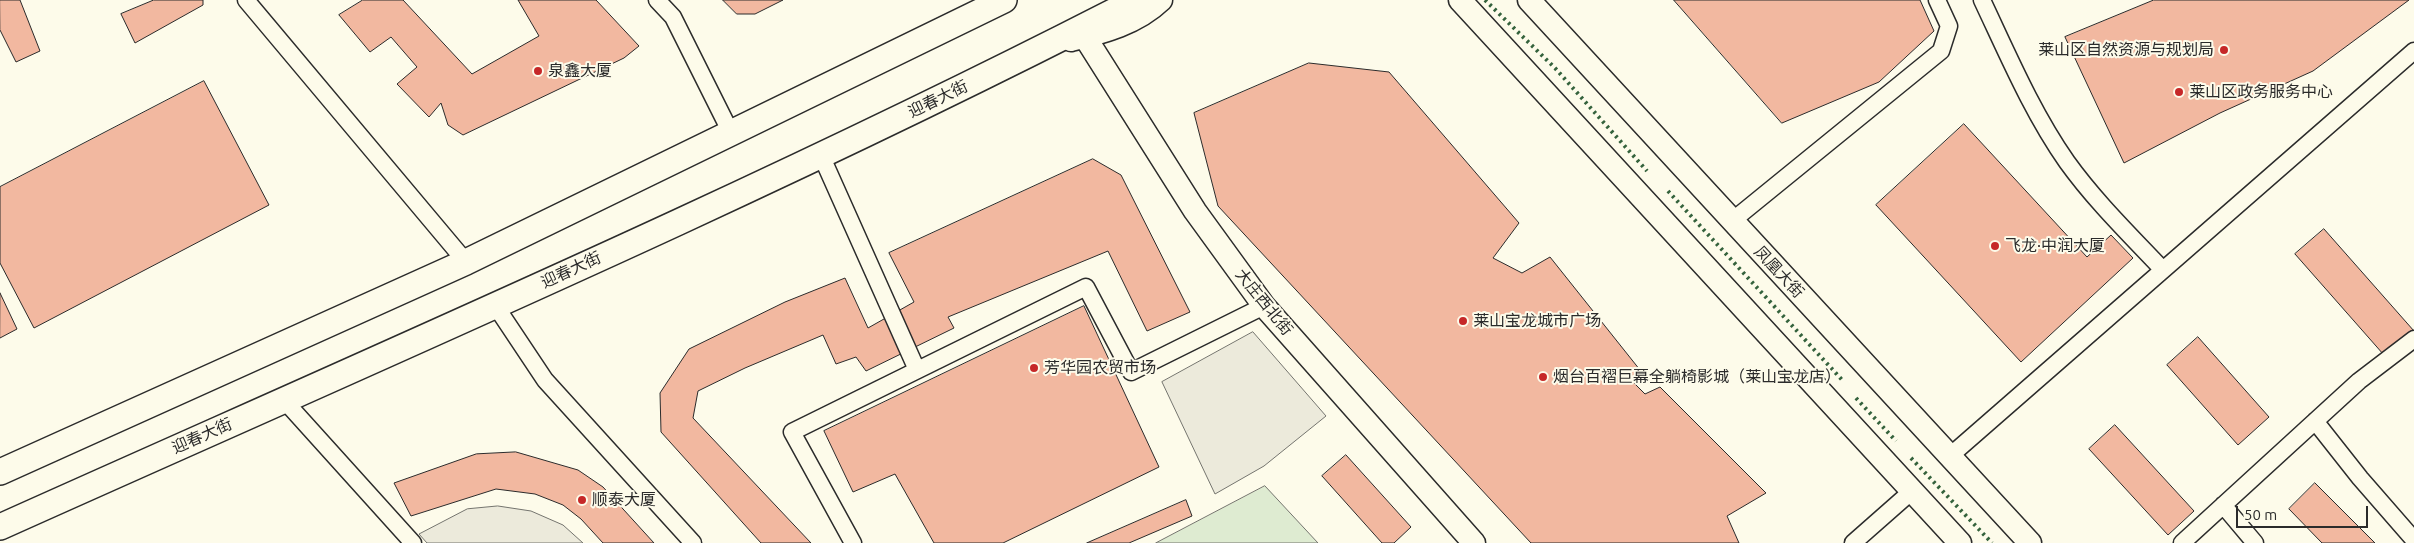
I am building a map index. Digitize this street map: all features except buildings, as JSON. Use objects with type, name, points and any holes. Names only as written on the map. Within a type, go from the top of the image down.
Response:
[{"type":"main road","points":[[0,472],[466,262],[1004,0]]},
{"type":"main road","name":"迎春大街","points":[[0,526],[495,306],[821,155],[1044,48],[1136,0]]},
{"type":"main road","points":[[1044,48],[1113,30],[1151,10],[1161,0]]},
{"type":"main road","points":[[1460,0],[1960,543]]},
{"type":"main road","name":"凤凰大街","points":[[1529,0],[2030,543]]},
{"type":"main road","name":"大庄西北街","points":[[1085,37],[1194,211],[1264,306],[1474,543]]},
{"type":"street","points":[[246,0],[466,262]]},
{"type":"street","points":[[657,0],[673,17],[731,133]]},
{"type":"street","points":[[1732,221],[1941,51],[1950,26],[1937,0]]},
{"type":"street","points":[[1982,0],[2029,101],[2067,162],[2110,215],[2163,270]]},
{"type":"street","points":[[1950,456],[2414,51]]},
{"type":"street","points":[[821,155],[916,370]]},
{"type":"street","points":[[853,543],[792,432],[1086,287],[1131,372],[1264,306]]},
{"type":"street","points":[[495,306],[545,380],[693,543]]},
{"type":"street","points":[[2182,543],[2359,381],[2414,339]]},
{"type":"street","points":[[283,399],[413,543]]},
{"type":"street","points":[[2315,421],[2360,478],[2414,540]]},
{"type":"street","points":[[1853,543],[1912,491]]},
{"type":"street","points":[[2223,505],[2255,543]]},
{"type":"green space","points":[[1265,486],[1318,543],[1156,543]]},
{"type":"shaded area","points":[[1253,332],[1326,416],[1264,466],[1215,494],[1162,382]]},
{"type":"shaded area","points":[[498,506],[531,511],[563,525],[583,543],[427,543],[419,534],[467,509]]},
{"type":"hedge","points":[[1485,0],[1555,68],[1647,171]]},
{"type":"hedge","points":[[1668,191],[1844,382]]},
{"type":"hedge","points":[[1856,398],[1896,441]]},
{"type":"hedge","points":[[1911,458],[1992,543]]},
{"type":"place","name":"莱山区自然资源与规划局","points":[[2224,50]]},
{"type":"place","name":"泉鑫大厦","points":[[538,71]]},
{"type":"place","name":"莱山区政务服务中心","points":[[2179,92]]},
{"type":"place","name":"飞龙·中润大厦","points":[[1995,246]]},
{"type":"place","name":"莱山宝龙城市广场","points":[[1463,321]]},
{"type":"place","name":"芳华园农贸市场","points":[[1034,368]]},
{"type":"place","name":"烟台百褶巨幕全躺椅影城（莱山宝龙店）","points":[[1543,377]]},
{"type":"place","name":"顺泰大厦","points":[[582,500]]}]
